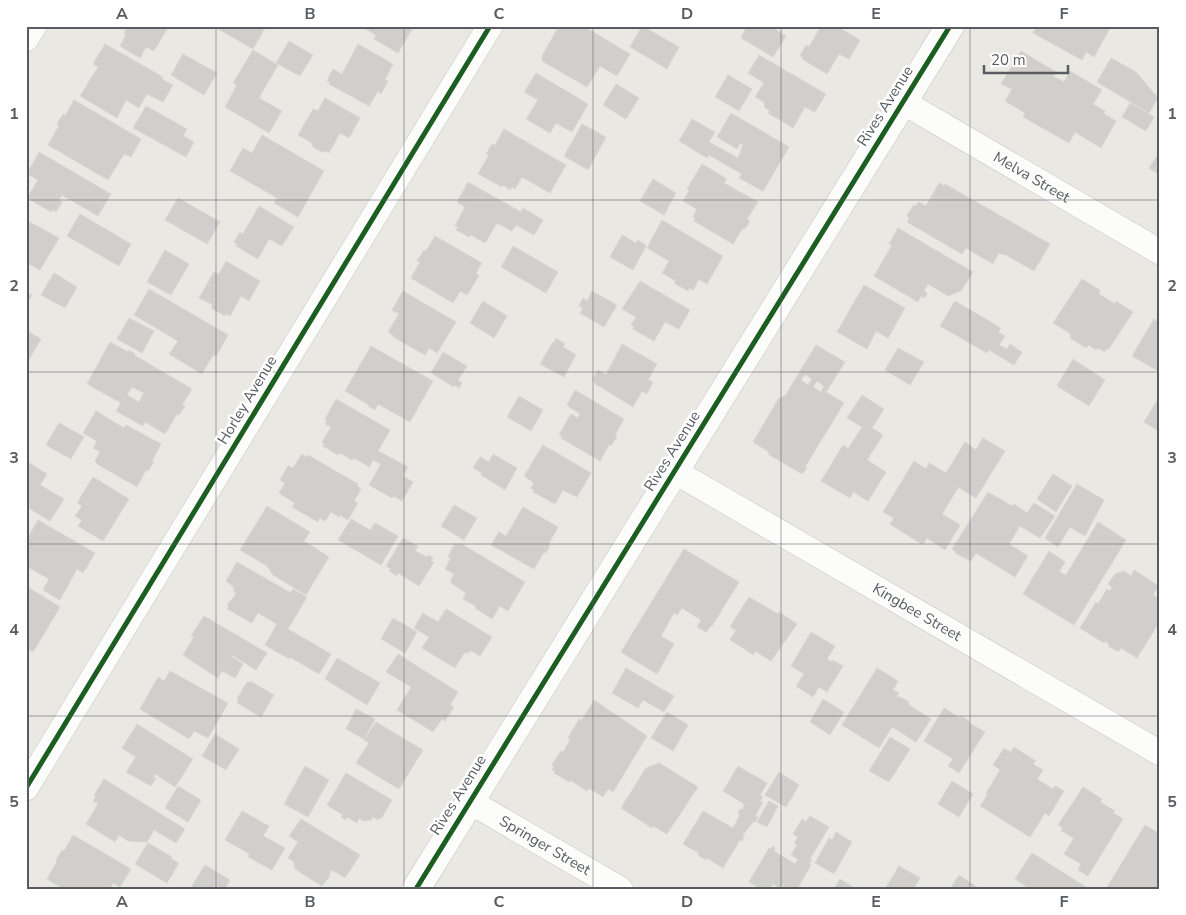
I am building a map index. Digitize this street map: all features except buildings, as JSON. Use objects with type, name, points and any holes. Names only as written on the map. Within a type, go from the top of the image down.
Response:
[{"type":"street","points":[[26,39],[34,26]]},
{"type":"street","name":"Horley Avenue","points":[[26,788],[490,26]]},
{"type":"street","name":"Rives Avenue","points":[[416,889],[950,26]]},
{"type":"street","name":"Melva Street","points":[[902,102],[1160,252]]},
{"type":"street","name":"Kingbee Street","points":[[674,471],[1160,753]]},
{"type":"street","name":"Springer Street","points":[[469,801],[620,889]]},
{"type":"cycle path","points":[[26,788],[490,26]]},
{"type":"cycle path","points":[[416,889],[950,26]]}]
